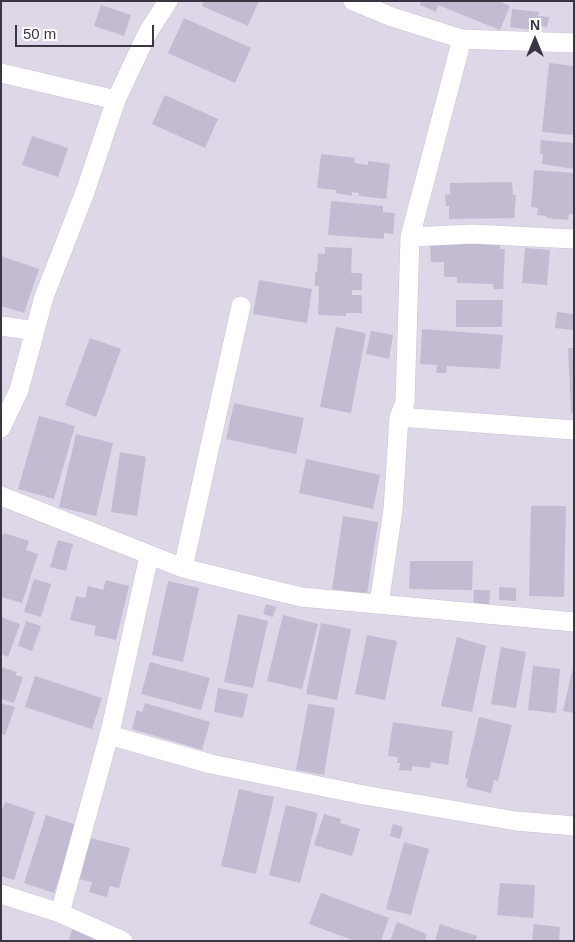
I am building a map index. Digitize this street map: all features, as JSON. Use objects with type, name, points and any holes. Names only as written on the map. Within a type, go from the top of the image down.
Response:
[{"type":"street","points":[[1,428],[19,390],[44,297],[84,192],[116,100],[148,32],[168,1]]},
{"type":"street","points":[[353,1],[395,9],[462,39],[574,43]]},
{"type":"street","points":[[379,604],[393,510],[399,417],[405,403],[410,237],[462,39]]},
{"type":"street","points":[[1,72],[116,100]]},
{"type":"street","points":[[410,237],[472,234],[574,239]]},
{"type":"street","points":[[183,568],[241,306]]},
{"type":"street","points":[[1,326],[35,331]]},
{"type":"street","points":[[399,417],[574,430]]},
{"type":"street","points":[[1,496],[183,568],[301,597],[574,622]]},
{"type":"street","points":[[60,913],[109,735],[149,556]]},
{"type":"street","points":[[109,735],[211,764],[364,795],[516,822],[574,826]]},
{"type":"street","points":[[1,894],[60,913],[111,938]]},
{"type":"shaded area","points":[[1,1],[574,1],[574,941],[1,941]]},
{"type":"building","points":[[204,1],[259,1],[248,26],[202,6]]},
{"type":"building","points":[[421,1],[499,1],[510,6],[500,30],[438,5],[436,12],[420,5]]},
{"type":"building","points":[[101,5],[131,15],[124,36],[94,26]]},
{"type":"building","points":[[512,9],[539,12],[538,16],[549,17],[547,27],[534,25],[533,30],[510,27]]},
{"type":"building","points":[[184,18],[251,48],[235,83],[168,53]]},
{"type":"building","points":[[549,63],[574,66],[574,135],[542,132]]},
{"type":"building","points":[[165,95],[218,119],[205,148],[152,124]]},
{"type":"building","points":[[32,136],[68,148],[58,177],[22,165]]},
{"type":"building","points":[[541,140],[574,143],[574,169],[542,164],[543,154],[540,154]]},
{"type":"building","points":[[321,154],[355,158],[354,163],[368,165],[368,161],[390,164],[386,199],[359,196],[359,193],[352,192],[352,196],[336,193],[336,190],[317,188]]},
{"type":"building","points":[[534,170],[574,173],[574,214],[569,214],[568,220],[537,215],[538,208],[531,207]]},
{"type":"building","points":[[512,182],[513,195],[516,195],[514,218],[449,219],[449,206],[446,206],[445,195],[450,194],[450,183]]},
{"type":"building","points":[[331,201],[383,206],[383,212],[395,213],[393,234],[384,233],[384,239],[328,235]]},
{"type":"building","points":[[500,241],[500,249],[505,249],[503,289],[494,289],[493,284],[457,283],[457,277],[444,277],[444,262],[431,262],[430,243]]},
{"type":"building","points":[[325,247],[352,248],[351,273],[362,273],[362,290],[352,290],[352,295],[362,295],[362,313],[346,313],[346,316],[318,315],[319,286],[315,286],[315,272],[317,272],[318,253],[325,254]]},
{"type":"building","points":[[525,248],[550,250],[547,285],[522,283]]},
{"type":"building","points":[[1,256],[39,269],[24,313],[1,306]]},
{"type":"building","points":[[259,280],[312,289],[307,323],[253,314]]},
{"type":"building","points":[[456,300],[503,300],[502,327],[456,327]]},
{"type":"building","points":[[557,312],[574,314],[574,330],[555,328]]},
{"type":"building","points":[[336,327],[366,333],[351,413],[320,407]]},
{"type":"building","points":[[422,329],[503,335],[500,369],[447,366],[446,373],[436,373],[437,365],[420,364]]},
{"type":"building","points":[[371,331],[393,335],[389,359],[366,354]]},
{"type":"building","points":[[90,338],[121,349],[96,417],[65,405]]},
{"type":"building","points":[[568,348],[574,348],[574,413],[571,413]]},
{"type":"building","points":[[234,403],[304,418],[296,454],[226,439]]},
{"type":"building","points":[[39,416],[75,426],[54,499],[18,489]]},
{"type":"building","points":[[76,434],[113,443],[96,516],[59,507]]},
{"type":"building","points":[[120,452],[146,457],[137,516],[111,512]]},
{"type":"building","points":[[306,459],[380,475],[373,509],[299,493]]},
{"type":"building","points":[[531,506],[566,506],[564,597],[529,596]]},
{"type":"building","points":[[343,516],[378,522],[367,594],[332,589]]},
{"type":"building","points":[[4,533],[29,541],[26,550],[38,554],[22,603],[1,597],[1,540]]},
{"type":"building","points":[[58,540],[73,544],[66,571],[50,567]]},
{"type":"building","points":[[410,561],[473,561],[472,590],[409,589]]},
{"type":"building","points":[[34,579],[51,584],[41,617],[24,612]]},
{"type":"building","points":[[106,580],[129,586],[116,640],[94,635],[96,626],[70,620],[76,596],[85,598],[88,586],[103,590]]},
{"type":"building","points":[[168,581],[199,588],[183,662],[152,655]]},
{"type":"building","points":[[499,587],[516,588],[516,601],[499,600]]},
{"type":"building","points":[[474,590],[490,590],[489,605],[473,604]]},
{"type":"building","points":[[266,604],[276,607],[273,617],[263,614]]},
{"type":"building","points":[[238,614],[268,621],[253,688],[224,682]]},
{"type":"building","points":[[283,615],[318,624],[302,689],[267,681]]},
{"type":"building","points":[[1,617],[20,624],[8,657],[1,654]]},
{"type":"building","points":[[26,621],[41,626],[32,651],[18,646]]},
{"type":"building","points":[[321,623],[351,629],[337,700],[306,694]]},
{"type":"building","points":[[367,635],[397,641],[385,700],[355,694]]},
{"type":"building","points":[[457,637],[486,646],[472,712],[441,706]]},
{"type":"building","points":[[501,647],[526,652],[516,708],[491,704]]},
{"type":"building","points":[[150,662],[210,678],[201,710],[141,694]]},
{"type":"building","points":[[574,663],[574,713],[563,711]]},
{"type":"building","points":[[533,666],[560,669],[556,713],[528,710]]},
{"type":"building","points":[[1,667],[17,672],[15,675],[23,677],[14,703],[1,699]]},
{"type":"building","points":[[35,676],[102,698],[92,729],[25,707]]},
{"type":"building","points":[[218,688],[248,694],[243,718],[214,712]]},
{"type":"building","points":[[1,703],[15,707],[5,735],[1,734]]},
{"type":"building","points":[[145,703],[210,722],[202,750],[132,729],[137,710],[142,712]]},
{"type":"building","points":[[308,704],[335,708],[324,775],[296,770]]},
{"type":"building","points":[[479,717],[512,725],[498,781],[494,780],[491,793],[466,787],[468,779],[465,778]]},
{"type":"building","points":[[393,722],[453,731],[448,765],[431,762],[430,768],[412,766],[412,771],[399,770],[400,763],[397,763],[398,757],[388,756]]},
{"type":"building","points":[[239,789],[274,797],[256,874],[221,866]]},
{"type":"building","points":[[5,802],[35,812],[14,880],[1,876],[1,813]]},
{"type":"building","points":[[286,805],[318,813],[300,883],[269,875]]},
{"type":"building","points":[[324,814],[341,819],[340,823],[360,829],[352,856],[314,845]]},
{"type":"building","points":[[46,815],[77,825],[54,893],[24,883]]},
{"type":"building","points":[[393,824],[403,827],[400,839],[390,836]]},
{"type":"building","points":[[90,838],[130,848],[119,888],[110,886],[107,897],[89,892],[92,882],[79,879]]},
{"type":"building","points":[[404,842],[429,849],[411,915],[386,909]]},
{"type":"building","points":[[500,883],[535,885],[533,918],[497,915]]},
{"type":"building","points":[[321,893],[389,918],[381,941],[355,941],[309,924]]},
{"type":"building","points":[[397,922],[427,934],[425,941],[390,941]]},
{"type":"building","points":[[440,924],[477,936],[475,941],[435,941]]},
{"type":"building","points":[[534,924],[560,927],[559,941],[532,941]]},
{"type":"building","points":[[72,929],[94,935],[93,941],[69,941]]}]
